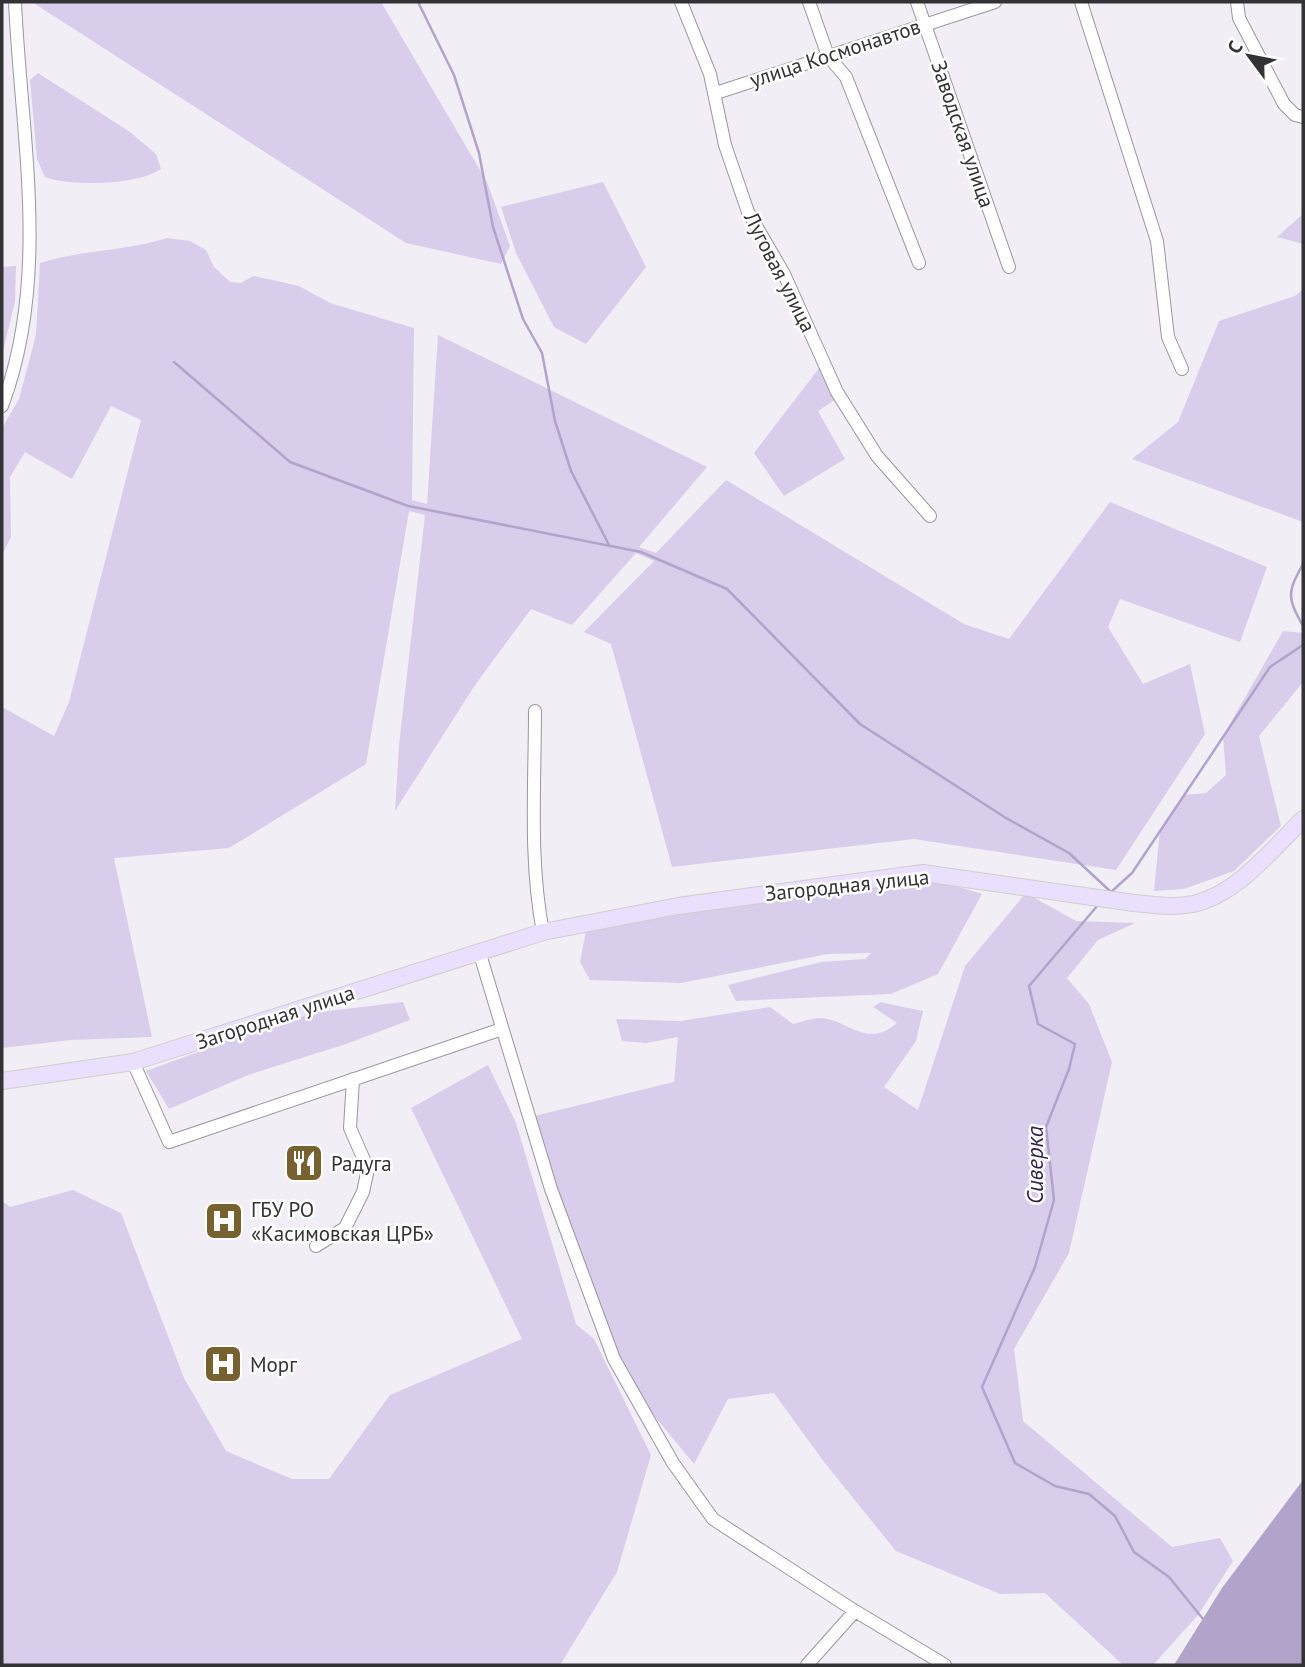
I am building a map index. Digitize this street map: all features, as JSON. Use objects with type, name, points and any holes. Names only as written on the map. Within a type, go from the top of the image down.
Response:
[{"type":"main road","name":"Загородная улица","points":[[2,1081],[133,1062],[543,932],[678,906],[923,873],[1134,903],[1166,906],[1194,903],[1218,893],[1243,876],[1303,819]]},
{"type":"street","points":[[2,406],[21,348],[28,296],[27,165],[15,2]]},
{"type":"street","name":"Луговая улица","points":[[681,2],[716,93],[725,145],[748,212],[784,274],[837,392],[877,456],[930,516]]},
{"type":"street","points":[[809,2],[828,56],[846,77],[919,263]]},
{"type":"street","name":"Заводская улица","points":[[917,2],[1009,267]]},
{"type":"street","name":"улица Космонавтов","points":[[716,93],[995,2]]},
{"type":"street","points":[[1081,2],[1157,241],[1168,337],[1182,369]]},
{"type":"street","points":[[1237,2],[1240,18],[1284,104],[1295,115],[1303,117]]},
{"type":"street","points":[[535,711],[534,842],[537,902],[543,932]]},
{"type":"street","points":[[479,951],[551,1189],[614,1359],[673,1463],[713,1519],[855,1611],[945,1665]]},
{"type":"street","points":[[133,1062],[169,1142],[502,1029]]},
{"type":"street","points":[[316,1246],[345,1228],[363,1192],[368,1169],[349,1128],[353,1079]]},
{"type":"street","points":[[807,1665],[855,1611]]},
{"type":"shaded area","points":[[32,2],[381,2],[487,182],[510,246],[501,264],[406,243]]},
{"type":"shaded area","points":[[38,73],[130,132],[156,154],[161,169],[137,178],[104,183],[71,182],[45,177],[37,159],[30,80]]},
{"type":"shaded area","points":[[603,182],[646,267],[586,344],[554,327],[516,253],[501,207]]},
{"type":"shaded area","points":[[1303,214],[1303,244],[1277,237]]},
{"type":"shaded area","points":[[167,238],[190,241],[206,250],[214,267],[230,282],[241,283],[253,276],[299,286],[330,303],[414,328],[412,500],[427,504],[438,335],[707,467],[639,547],[656,553],[726,480],[964,624],[1009,639],[1110,502],[1267,567],[1240,642],[1120,599],[1108,627],[1143,684],[1190,664],[1205,734],[1116,870],[914,839],[672,867],[611,644],[584,632],[654,561],[636,553],[572,625],[531,609],[473,688],[395,811],[399,745],[425,515],[409,511],[366,764],[229,848],[114,858],[152,1037],[71,1040],[2,1048],[2,707],[54,736],[69,702],[141,420],[111,406],[72,479],[25,452],[10,477],[11,537],[3,553],[2,428],[19,399],[36,335],[40,263]]},
{"type":"shaded area","points":[[16,266],[15,301],[2,356],[2,267]]},
{"type":"shaded area","points":[[1303,289],[1303,522],[1132,459],[1178,422],[1219,321],[1295,296]]},
{"type":"shaded area","points":[[820,367],[836,399],[818,411],[845,459],[784,496],[754,453]]},
{"type":"shaded area","points":[[1283,631],[1303,633],[1303,682],[1259,736],[1281,826],[1234,871],[1184,889],[1154,891],[1160,830],[1183,795],[1206,793],[1226,775],[1223,736]]},
{"type":"shaded area","points":[[939,881],[982,894],[938,974],[891,994],[736,1001],[728,985],[821,962],[865,959],[871,953],[828,954],[681,983],[590,980],[580,962],[586,931],[610,924],[838,889]]},
{"type":"shaded area","points":[[1026,893],[1076,921],[1135,923],[1098,940],[1067,978],[1089,1004],[1112,1062],[1069,1253],[1014,1349],[1023,1421],[1172,1547],[1220,1538],[1233,1561],[1198,1615],[1153,1665],[1123,1665],[1045,1593],[1000,1594],[896,1551],[824,1462],[774,1393],[728,1399],[694,1464],[646,1406],[612,1350],[534,1116],[674,1082],[678,1037],[646,1043],[622,1041],[616,1019],[680,1021],[770,1007],[793,1024],[810,1019],[830,1019],[857,1031],[876,1034],[897,1023],[873,1007],[880,1002],[923,1011],[916,1041],[884,1087],[918,1110],[965,966]]},
{"type":"shaded area","points":[[403,1002],[410,1020],[346,1044],[248,1075],[169,1109],[146,1071],[303,1014]]},
{"type":"shaded area","points":[[488,1065],[516,1123],[576,1324],[594,1339],[651,1455],[617,1572],[560,1665],[2,1665],[2,1201],[10,1207],[73,1190],[121,1213],[184,1378],[226,1451],[292,1479],[329,1479],[390,1395],[522,1339],[411,1108]]},
{"type":"shaded area","points":[[1303,1480],[1303,1665],[1174,1665],[1222,1588]]},
{"type":"waterway","points":[[418,2],[454,75],[479,153],[493,227],[523,319],[542,353],[555,421],[571,471],[609,545]]},
{"type":"waterway","points":[[174,362],[290,462],[408,506],[641,552],[727,589],[860,724],[1006,818],[1069,853],[1111,892]]},
{"type":"waterway","name":"Сиверка","points":[[1303,564],[1291,595],[1303,626]]},
{"type":"waterway","name":"Сиверка","points":[[1110,893],[1132,873],[1270,667],[1303,645]]},
{"type":"waterway","name":"Сиверка","points":[[1098,905],[1029,986],[1038,1024],[1075,1044],[1069,1069],[1046,1127],[1054,1200],[1035,1267],[982,1387],[1015,1463],[1055,1486],[1089,1494],[1115,1516],[1134,1552],[1169,1577],[1203,1619]]},
{"type":"place","name":"Радуга","points":[[304,1163]]},
{"type":"place","name":"ГБУ РО «Касимовская ЦРБ»","points":[[224,1221]]},
{"type":"place","name":"Морг","points":[[223,1364]]}]
